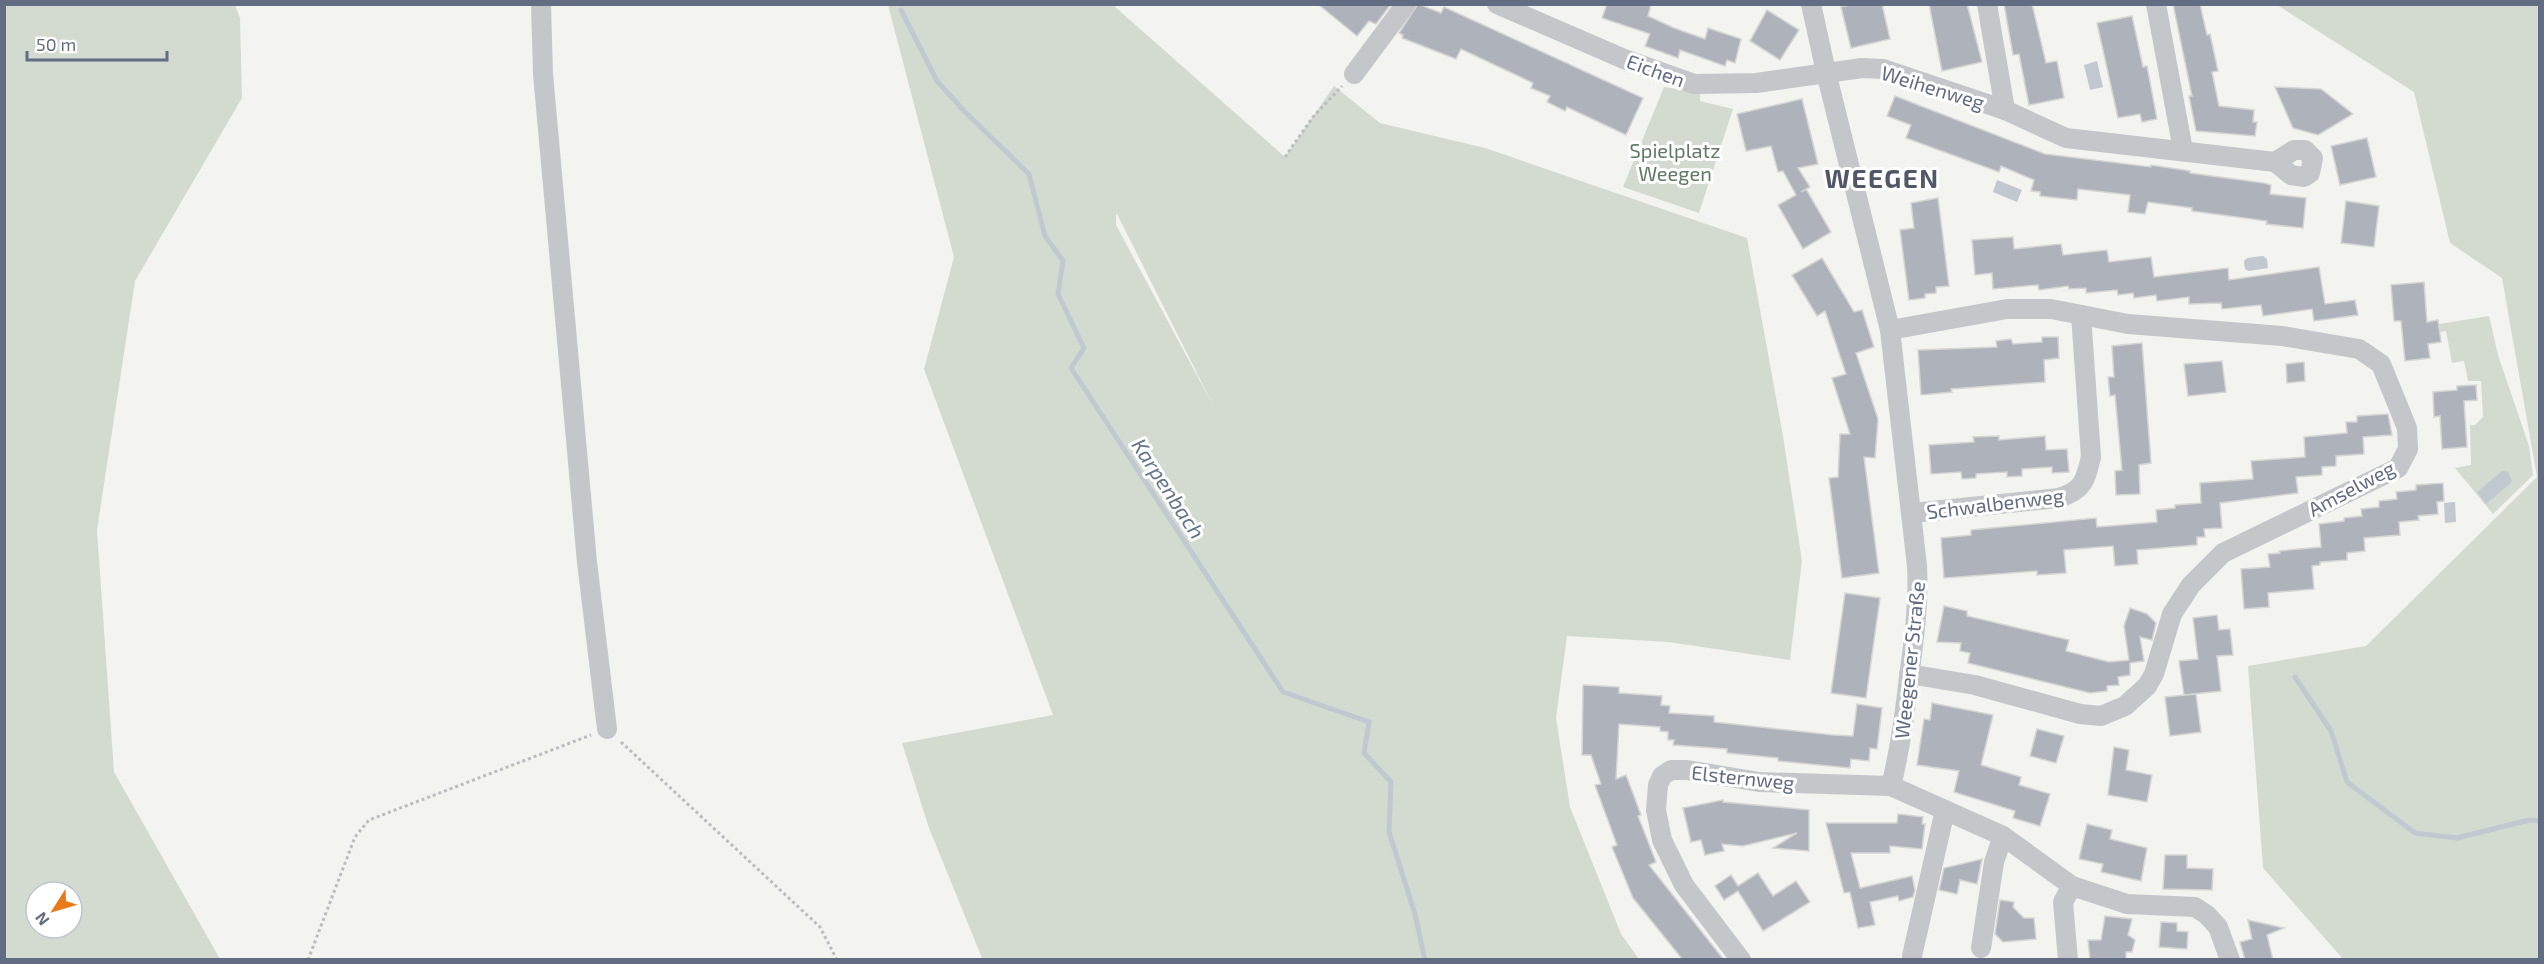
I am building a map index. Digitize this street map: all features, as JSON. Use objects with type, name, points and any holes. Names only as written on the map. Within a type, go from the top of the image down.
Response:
[{"type":"street","points":[[541,4],[543,74],[583,515],[607,729]]},
{"type":"street","points":[[1354,74],[1406,4]]},
{"type":"street","name":"Eichen","points":[[1497,4],[1624,59],[1694,84],[1756,83],[1826,72]]},
{"type":"street","name":"Weegener Straße","points":[[1811,4],[1890,330],[1912,513],[1918,598],[1901,744],[1891,786]]},
{"type":"street","name":"Weihenweg","points":[[1987,4],[2005,110]]},
{"type":"street","points":[[2156,4],[2183,150]]},
{"type":"street","name":"Weihenweg","points":[[1826,72],[1862,68],[1883,69],[2005,110],[2066,138],[2275,162]]},
{"type":"street","name":"Amselweg","points":[[1890,330],[2007,309],[2051,309],[2128,324],[2282,336],[2359,349],[2381,364],[2397,398],[2407,428],[2408,449],[2398,468],[2223,553],[2191,585],[2172,614],[2154,674],[2147,686],[2125,706],[2101,716],[2080,714],[1975,685],[1909,674]]},
{"type":"street","name":"Schwalbenweg","points":[[1912,513],[2059,498],[2076,492],[2086,478],[2091,458],[2081,315]]},
{"type":"street","name":"Elsternweg","points":[[1741,960],[1684,885],[1662,840],[1656,810],[1658,785],[1662,776],[1671,770],[1687,770],[1760,783],[1891,786]]},
{"type":"street","points":[[1891,786],[2003,836],[2072,886],[2127,904],[2195,907],[2207,915],[2218,927],[2230,960]]},
{"type":"street","points":[[1912,956],[1945,810]]},
{"type":"street","points":[[1981,948],[1994,862],[2003,836]]},
{"type":"street","points":[[2068,960],[2063,902],[2072,886]]},
{"type":"path","points":[[1285,157],[1313,117],[1354,74]]},
{"type":"path","points":[[308,960],[355,837],[369,820],[607,729],[820,927],[837,960]]},
{"type":"green space","points":[[4,5],[235,5],[240,18],[242,98],[135,281],[97,530],[114,772],[220,959],[5,959]]},
{"type":"green space","points":[[888,5],[1113,5],[1285,157],[1334,86],[1380,123],[1485,148],[1747,238],[1783,436],[1802,561],[1790,660],[1668,642],[1567,636],[1556,718],[1570,807],[1621,934],[1639,959],[982,958],[929,828],[902,743],[1053,715],[924,369],[954,257]],"holes":[[[1117,214],[1213,405],[1116,225]]]},
{"type":"green space","points":[[2277,5],[2539,5],[2539,959],[2343,959],[2263,868],[2248,666],[2366,646],[2537,477],[2502,278],[2450,243],[2414,92]]},
{"type":"green space","name":"Spielplatz Weegen","points":[[1664,87],[1700,93],[1700,101],[1733,109],[1699,213],[1623,187]]},
{"type":"green space","points":[[2489,316],[2498,355],[2529,446],[2533,475],[2493,514],[2455,468],[2471,465],[2470,425],[2475,425],[2483,417],[2481,381],[2468,381],[2464,361],[2452,363],[2446,331],[2440,332],[2439,324]]},
{"type":"shaded area","points":[[2097,61],[2103,87],[2090,90],[2084,65]]},
{"type":"shaded area","points":[[1997,180],[2022,190],[2017,202],[1993,192]]},
{"type":"shaded area","points":[[2263,256],[2267,259],[2268,268],[2249,271],[2245,269],[2244,261],[2247,258]]},
{"type":"shaded area","points":[[2502,471],[2508,472],[2512,482],[2486,504],[2477,492]]},
{"type":"shaded area","points":[[2455,502],[2456,522],[2445,523],[2444,503]]},
{"type":"building","points":[[1318,4],[1391,4],[1376,24],[1369,21],[1357,36]]},
{"type":"building","points":[[1418,4],[1441,13],[1444,7],[1643,98],[1626,135],[1567,107],[1565,111],[1547,102],[1550,96],[1531,88],[1533,83],[1461,49],[1456,59],[1402,38],[1403,35],[1399,33]]},
{"type":"building","points":[[1607,4],[1651,4],[1648,16],[1674,28],[1705,39],[1708,28],[1741,39],[1735,63],[1727,60],[1725,66],[1680,50],[1678,58],[1645,46],[1650,34],[1602,18]]},
{"type":"building","points":[[1853,4],[1882,4],[1890,39],[1851,48],[1841,7]]},
{"type":"building","points":[[1929,4],[1967,4],[1982,62],[1942,71]]},
{"type":"building","points":[[2004,4],[2032,4],[2046,63],[2057,61],[2064,98],[2029,105],[2019,54],[2013,55]]},
{"type":"building","points":[[2173,4],[2200,4],[2207,35],[2210,34],[2218,71],[2212,72],[2219,106],[2254,110],[2253,122],[2257,122],[2255,136],[2196,131],[2189,96],[2192,96]]},
{"type":"building","points":[[1767,10],[1799,30],[1780,60],[1750,41]]},
{"type":"building","points":[[2132,16],[2143,67],[2147,66],[2157,119],[2142,122],[2140,114],[2118,118],[2097,23]]},
{"type":"building","points":[[2275,87],[2321,89],[2353,114],[2318,135],[2293,128]]},
{"type":"building","points":[[1895,96],[2045,154],[2151,167],[2151,165],[2271,185],[2270,194],[2306,198],[2303,228],[2266,224],[2267,221],[2192,211],[2192,208],[2148,202],[2145,214],[2128,212],[2130,195],[2078,189],[2077,200],[2040,196],[2040,192],[2031,191],[2034,180],[2001,166],[1999,172],[1906,138],[1911,125],[1887,116]]},
{"type":"building","points":[[1802,99],[1818,164],[1798,168],[1810,187],[1806,189],[1831,232],[1803,249],[1778,205],[1796,195],[1783,171],[1778,172],[1771,146],[1746,151],[1737,114]]},
{"type":"building","points":[[2367,138],[2376,177],[2340,185],[2331,146]]},
{"type":"building","points":[[1938,198],[1949,286],[1936,287],[1936,293],[1925,294],[1925,298],[1909,300],[1900,230],[1914,228],[1911,203]]},
{"type":"building","points":[[2346,201],[2379,206],[2374,247],[2341,243]]},
{"type":"building","points":[[2013,237],[2014,249],[2061,244],[2063,255],[2107,250],[2109,262],[2151,257],[2154,277],[2228,268],[2229,280],[2319,267],[2325,304],[2355,300],[2358,315],[2314,321],[2312,309],[2263,316],[2261,305],[2222,309],[2221,303],[2189,304],[2189,297],[2157,301],[2156,295],[2134,298],[2133,293],[2118,295],[2117,290],[2086,293],[2086,288],[2069,289],[2068,286],[2039,290],[2038,285],[1993,289],[1992,273],[1975,275],[1972,240]]},
{"type":"building","points":[[1822,258],[1854,312],[1862,310],[1874,347],[1856,353],[1878,419],[1875,458],[1864,457],[1879,573],[1842,578],[1829,478],[1838,477],[1840,434],[1850,434],[1832,378],[1846,374],[1825,311],[1817,316],[1792,275]]},
{"type":"building","points":[[2424,282],[2427,322],[2438,320],[2441,342],[2428,344],[2430,358],[2405,361],[2401,321],[2394,321],[2391,285]]},
{"type":"building","points":[[2042,337],[2058,337],[2059,358],[2044,360],[2045,382],[1951,389],[1952,392],[1921,395],[1918,350],[1997,347],[1996,341],[2011,339],[2013,344],[2042,342]]},
{"type":"building","points":[[2142,343],[2151,463],[2139,465],[2140,494],[2116,495],[2115,471],[2122,470],[2115,395],[2110,396],[2108,377],[2114,377],[2112,346]]},
{"type":"building","points":[[2222,361],[2226,392],[2188,396],[2184,364]]},
{"type":"building","points":[[2304,362],[2305,381],[2287,383],[2286,364]]},
{"type":"building","points":[[2476,385],[2477,400],[2464,401],[2467,447],[2442,449],[2440,416],[2434,417],[2433,392],[2457,390],[2457,386]]},
{"type":"building","points":[[2388,414],[2392,435],[2363,437],[2364,454],[2336,456],[2336,466],[2322,467],[2322,475],[2296,477],[2298,493],[2220,503],[2222,528],[2204,529],[2205,537],[2197,537],[2197,545],[2137,550],[2138,564],[2115,566],[2113,546],[2064,550],[2066,573],[2037,575],[2037,571],[1944,578],[1941,538],[1971,535],[1971,530],[2096,518],[2097,527],[2157,522],[2156,510],[2175,508],[2175,505],[2201,503],[2200,483],[2253,479],[2251,461],[2305,457],[2304,437],[2347,433],[2346,422],[2357,422],[2357,416]]},
{"type":"building","points":[[1999,436],[1999,440],[2045,436],[2046,450],[2067,449],[2069,472],[2052,473],[2052,467],[2022,469],[2022,476],[2007,477],[2007,472],[1976,474],[1976,478],[1962,479],[1961,472],[1931,474],[1929,445],[1974,442],[1973,437]]},
{"type":"building","points":[[2443,483],[2444,501],[2437,502],[2438,514],[2418,516],[2419,520],[2399,522],[2400,535],[2364,538],[2365,551],[2347,553],[2347,560],[2320,562],[2320,565],[2312,566],[2314,589],[2268,593],[2269,607],[2244,609],[2241,569],[2270,567],[2268,554],[2321,547],[2319,524],[2362,516],[2361,509],[2379,507],[2379,501],[2397,499],[2396,492],[2416,490],[2416,485]]},
{"type":"building","points":[[1845,593],[1880,598],[1866,698],[1831,693]]},
{"type":"building","points":[[1944,606],[1967,611],[1967,616],[2069,640],[2066,651],[2109,662],[2129,660],[2124,626],[2130,608],[2147,614],[2156,623],[2152,640],[2140,637],[2144,661],[2130,663],[2130,675],[2118,677],[2119,685],[2107,686],[2107,691],[2090,693],[1968,663],[1970,653],[1960,651],[1961,643],[1937,642]]},
{"type":"building","points":[[2217,615],[2219,630],[2230,629],[2233,655],[2217,656],[2221,691],[2184,695],[2179,661],[2198,659],[2193,618]]},
{"type":"building","points":[[1583,685],[1619,687],[1619,693],[1662,696],[1661,705],[1670,706],[1669,713],[1714,716],[1714,722],[1833,735],[1853,736],[1857,704],[1882,708],[1877,749],[1870,748],[1869,761],[1851,759],[1850,768],[1778,761],[1778,758],[1727,753],[1727,749],[1673,745],[1674,740],[1668,740],[1668,732],[1660,731],[1660,727],[1619,724],[1616,779],[1626,775],[1641,815],[1638,816],[1656,862],[1649,865],[1724,960],[1683,960],[1633,898],[1612,847],[1617,845],[1595,785],[1601,784],[1591,755],[1582,755]]},
{"type":"building","points":[[2196,694],[2201,732],[2170,736],[2165,697]]},
{"type":"building","points":[[1932,703],[1993,715],[1981,765],[2021,777],[2019,785],[2050,794],[2040,826],[2013,818],[2015,811],[1954,792],[1959,771],[1917,765],[1924,719],[1930,720]]},
{"type":"building","points":[[2037,729],[2064,736],[2056,763],[2030,756]]},
{"type":"building","points":[[2114,747],[2129,750],[2126,770],[2152,775],[2147,802],[2108,795]]},
{"type":"building","points":[[1723,800],[1723,802],[1809,810],[1809,851],[1773,848],[1797,833],[1743,846],[1722,844],[1724,851],[1705,855],[1701,840],[1691,842],[1683,808]]},
{"type":"building","points":[[1898,814],[1923,817],[1922,824],[1925,824],[1922,849],[1890,846],[1890,853],[1851,853],[1860,888],[1912,876],[1915,890],[1913,897],[1899,901],[1898,896],[1870,902],[1875,925],[1858,928],[1850,892],[1844,893],[1826,823],[1897,823]]},
{"type":"building","points":[[2087,824],[2112,830],[2110,839],[2147,848],[2141,881],[2101,872],[2103,864],[2079,859]]},
{"type":"building","points":[[2165,855],[2187,855],[2187,868],[2213,869],[2212,890],[2163,889]]},
{"type":"building","points":[[1982,859],[1977,884],[1960,880],[1957,894],[1939,890],[1944,868]]},
{"type":"building","points":[[1758,873],[1773,896],[1796,881],[1810,902],[1763,931],[1738,891],[1724,900],[1715,886],[1731,875],[1738,886]]},
{"type":"building","points":[[2000,900],[2014,902],[2013,907],[2024,918],[2034,918],[2036,939],[2003,942],[1995,934]]},
{"type":"building","points":[[2105,916],[2132,919],[2128,935],[2135,940],[2132,952],[2126,952],[2126,960],[2090,960],[2088,940],[2101,940]]},
{"type":"building","points":[[2248,920],[2284,928],[2267,935],[2273,960],[2245,960],[2240,942],[2252,939]]},
{"type":"building","points":[[2161,922],[2177,923],[2177,931],[2188,932],[2187,949],[2159,947]]},
{"type":"waterway","name":"Karpenbach","points":[[901,10],[937,81],[965,112],[1029,174],[1045,236],[1063,261],[1058,294],[1084,348],[1071,368],[1283,692],[1369,722],[1364,753],[1391,782],[1389,832],[1415,914],[1425,960]]},
{"type":"waterway","points":[[2295,677],[2331,731],[2347,782],[2415,833],[2457,838],[2529,820],[2540,821]]},
{"type":"district","name":"WEEGEN","points":[[1882,177]]}]
